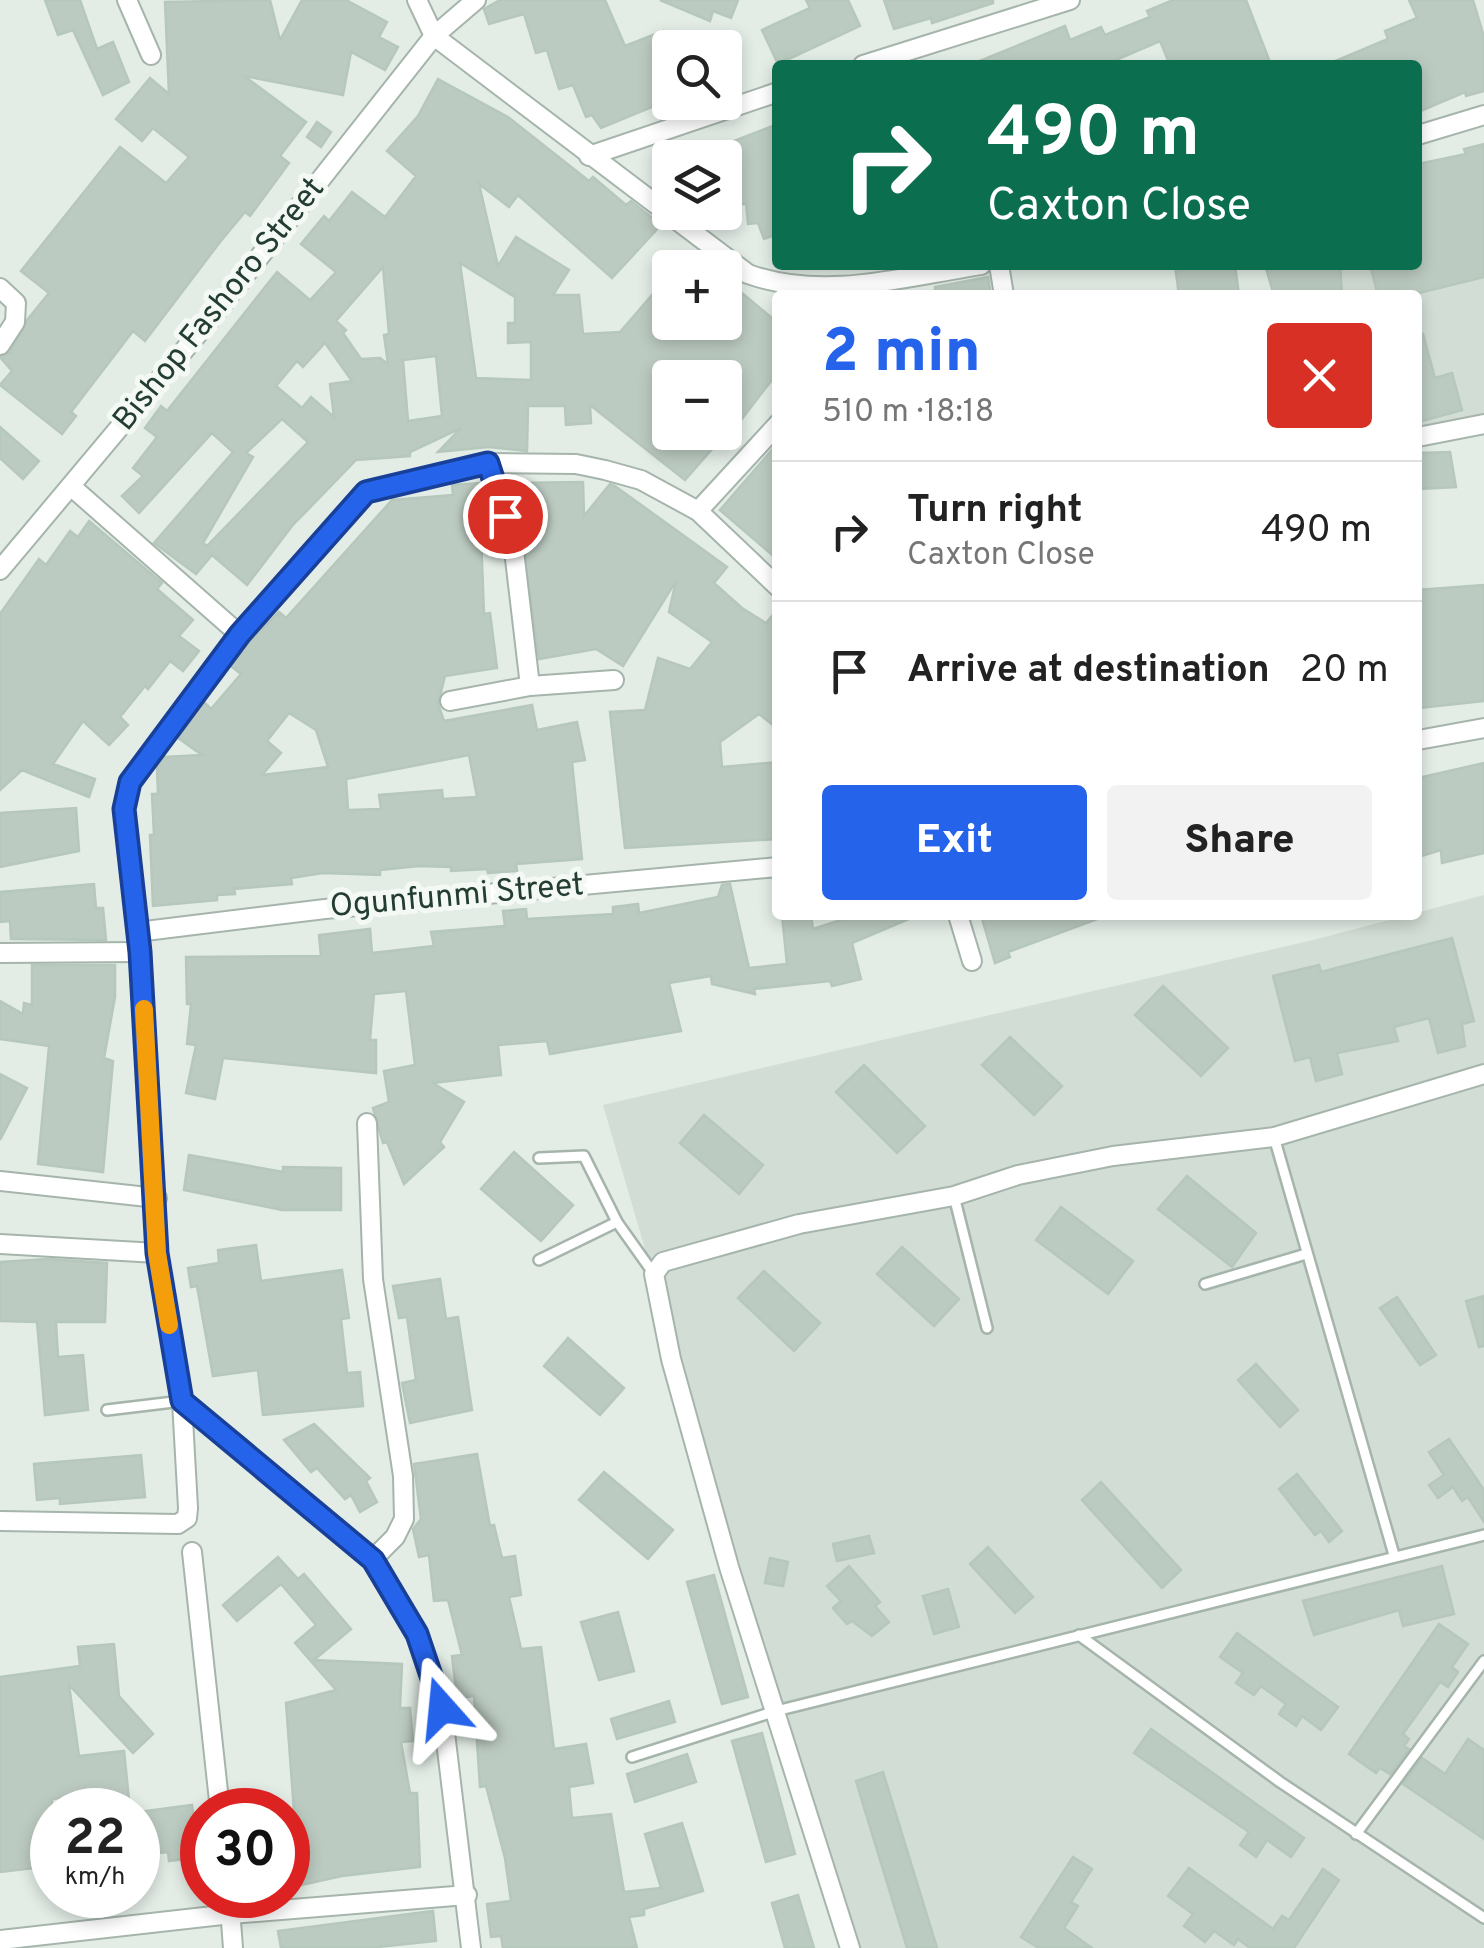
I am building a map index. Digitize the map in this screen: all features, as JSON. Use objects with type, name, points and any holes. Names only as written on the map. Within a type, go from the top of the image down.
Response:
[{"type":"street","points":[[127,0],[152,55]]},
{"type":"street","points":[[417,0],[434,36],[748,274],[772,282],[835,290]]},
{"type":"street","name":"Bishop Fashoro Street","points":[[4,556],[73,488],[434,36],[476,0]]},
{"type":"street","points":[[879,60],[1070,0]]},
{"type":"street","points":[[588,156],[772,94]]},
{"type":"street","points":[[1422,134],[1484,114]]},
{"type":"street","points":[[848,290],[954,270]]},
{"type":"street","points":[[0,288],[16,303],[15,322],[0,345]]},
{"type":"street","points":[[1422,436],[1484,424]]},
{"type":"street","points":[[698,511],[772,431]]},
{"type":"street","points":[[488,463],[513,542],[530,686]]},
{"type":"street","points":[[0,1520],[178,1524],[186,1518],[182,1401],[157,1246],[140,952],[124,809],[130,782],[240,634],[366,492],[488,463],[605,470],[640,480],[698,511],[772,582]]},
{"type":"street","points":[[73,488],[240,634]]},
{"type":"street","points":[[450,701],[530,686],[614,680]]},
{"type":"street","points":[[1422,739],[1484,728]]},
{"type":"street","name":"Ogunfunmi Street","points":[[138,932],[361,906],[772,868]]},
{"type":"street","points":[[960,920],[972,960]]},
{"type":"street","points":[[0,953],[140,952]]},
{"type":"street","points":[[850,1948],[729,1567],[671,1359],[654,1274],[663,1262],[798,1224],[954,1196],[1018,1175],[1113,1156],[1274,1137],[1484,1074]]},
{"type":"street","points":[[367,1124],[373,1279],[403,1476],[404,1518],[395,1537],[373,1560]]},
{"type":"street","points":[[0,1181],[156,1205]]},
{"type":"street","points":[[0,1244],[157,1246]]},
{"type":"street","points":[[182,1401],[373,1560],[417,1634],[442,1708],[471,1948]]},
{"type":"street","points":[[192,1552],[218,1788]]},
{"type":"street","points":[[310,1901],[467,1895]]},
{"type":"street","points":[[0,1940],[180,1912]]},
{"type":"street","points":[[231,1918],[233,1948]]},
{"type":"lane","points":[[1274,1137],[1394,1555]]},
{"type":"lane","points":[[539,1158],[584,1156],[617,1222],[654,1274]]},
{"type":"lane","points":[[954,1196],[988,1328]]},
{"type":"lane","points":[[539,1260],[617,1222]]},
{"type":"lane","points":[[1205,1284],[1308,1258]]},
{"type":"lane","points":[[106,1410],[182,1401]]},
{"type":"lane","points":[[632,1757],[776,1711],[1484,1535]]},
{"type":"lane","points":[[1079,1635],[1356,1834],[1484,1918]]},
{"type":"lane","points":[[1356,1834],[1484,1661]]},
{"type":"shaded area","points":[[1484,234],[1484,416],[1422,432],[1422,290],[1339,290],[1333,270],[1422,270],[1422,249]]},
{"type":"shaded area","points":[[1484,895],[1484,1948],[849,1948],[603,1105],[1389,920],[1422,920],[1422,911]]},
{"type":"building","points":[[45,0],[80,0],[97,49],[113,42],[129,82],[103,95],[73,30],[58,35]]},
{"type":"building","points":[[270,0],[280,40],[302,0],[346,0],[387,22],[379,37],[398,47],[385,70],[351,52],[343,95],[244,76],[306,122],[280,156],[289,163],[250,216],[245,212],[220,242],[145,341],[133,331],[71,412],[76,416],[62,434],[0,385],[12,371],[0,357],[10,352],[28,319],[49,293],[21,271],[120,147],[166,183],[189,157],[153,128],[142,141],[116,119],[150,78],[169,94],[165,2]]},
{"type":"building","points":[[500,0],[605,0],[625,46],[652,35],[652,107],[601,128],[592,115],[586,117],[573,85],[559,89],[547,50],[536,53],[524,14],[489,24],[484,9]]},
{"type":"building","points":[[660,0],[738,0],[731,18],[713,11],[710,21]]},
{"type":"building","points":[[806,0],[848,0],[860,26],[787,60],[776,60],[762,30],[810,8]]},
{"type":"building","points":[[884,0],[993,3],[932,23],[931,18],[894,29]]},
{"type":"building","points":[[1173,0],[1246,0],[1269,60],[1168,60],[1160,41],[1116,60],[982,60],[1065,26],[1070,40],[1101,27],[1105,35],[1150,17],[1147,11]]},
{"type":"building","points":[[1409,0],[1473,0],[1484,37],[1484,91],[1466,96],[1465,92],[1422,110],[1422,60],[1338,60],[1388,39],[1385,31],[1417,18]]},
{"type":"building","points":[[438,79],[508,117],[626,205],[631,201],[652,218],[652,230],[656,230],[612,278],[518,195],[509,207],[479,184],[498,266],[516,237],[569,270],[553,295],[579,295],[583,334],[620,332],[652,295],[652,340],[742,340],[742,293],[772,318],[772,380],[742,419],[742,360],[652,360],[652,450],[711,450],[685,480],[590,405],[591,423],[566,425],[565,406],[528,406],[527,451],[489,447],[438,452],[461,428],[410,452],[410,456],[356,460],[292,526],[247,585],[212,555],[196,574],[154,543],[233,452],[212,433],[139,513],[122,496],[143,476],[133,468],[157,437],[145,428],[161,406],[167,411],[277,272],[310,300],[336,272],[301,244],[324,216],[329,221],[352,192],[385,217],[416,176],[387,151],[418,116]],"holes":[[[460,263],[515,297],[515,323],[508,323],[508,343],[531,342],[531,380],[476,378]],[[383,267],[389,334],[384,335],[388,364],[380,358],[361,359],[343,333],[346,330],[336,321]],[[325,343],[352,381],[330,384],[334,417],[311,397],[302,408],[276,386],[297,361],[303,367]],[[436,356],[442,416],[408,421],[403,360]],[[282,419],[308,442],[207,546],[203,543],[253,457],[246,453]]]},
{"type":"building","points":[[317,122],[331,132],[321,147],[307,137]]},
{"type":"building","points":[[772,126],[772,236],[764,239],[758,223],[748,224],[746,203],[742,205],[742,140],[737,140]]},
{"type":"building","points":[[1484,144],[1484,277],[1422,292],[1377,290],[1371,270],[1422,270],[1422,163],[1466,154],[1464,149]]},
{"type":"building","points":[[1176,270],[1236,270],[1238,290],[1178,290]]},
{"type":"building","points":[[1266,270],[1340,270],[1342,290],[1272,290]]},
{"type":"building","points":[[988,277],[990,290],[935,290]]},
{"type":"building","points":[[1422,334],[1435,378],[1452,373],[1462,410],[1422,421]]},
{"type":"building","points":[[0,427],[39,461],[23,479],[0,458]]},
{"type":"building","points":[[772,450],[772,555],[720,510]]},
{"type":"building","points":[[1450,452],[1456,487],[1422,489],[1422,453]]},
{"type":"building","points":[[583,482],[584,516],[610,484],[615,486],[727,567],[714,583],[742,608],[766,623],[772,616],[772,724],[759,714],[720,742],[722,767],[772,763],[772,839],[625,848],[610,712],[645,710],[658,658],[690,669],[712,642],[669,612],[676,581],[623,666],[596,649],[539,659],[514,483]]},
{"type":"building","points":[[479,483],[484,614],[490,613],[497,668],[445,676],[438,704],[444,721],[532,705],[537,730],[577,722],[585,760],[572,762],[582,859],[516,864],[517,871],[488,873],[487,869],[451,871],[451,867],[419,866],[380,870],[380,875],[323,873],[291,878],[292,884],[234,889],[235,894],[217,895],[217,900],[153,906],[150,835],[154,835],[152,794],[158,794],[157,766],[164,757],[202,755],[178,738],[204,702],[211,709],[241,674],[231,666],[249,642],[279,612],[286,618],[392,500],[453,495],[452,485]],"holes":[[[289,713],[316,730],[328,767],[262,775],[281,753],[267,741]],[[469,755],[477,797],[443,799],[442,790],[379,795],[381,809],[348,810],[346,779]]]},
{"type":"building","points":[[89,521],[162,583],[157,589],[193,620],[179,636],[199,651],[183,671],[170,661],[148,689],[145,686],[120,717],[128,725],[109,745],[83,721],[53,764],[95,779],[89,797],[22,770],[0,790],[0,614],[39,559],[46,565],[70,531],[78,537]]},
{"type":"building","points":[[1484,585],[1484,701],[1422,708],[1422,590]]},
{"type":"building","points":[[1484,763],[1484,853],[1442,863],[1441,850],[1422,856],[1422,777]]},
{"type":"building","points":[[76,808],[79,851],[0,867],[0,813]]},
{"type":"building","points":[[94,884],[96,908],[103,908],[106,940],[11,939],[10,921],[0,922],[0,892]]},
{"type":"building","points":[[730,884],[749,968],[787,964],[783,920],[812,920],[813,929],[841,920],[906,920],[852,943],[861,979],[832,986],[830,981],[754,989],[755,994],[712,984],[711,976],[669,983],[681,1031],[550,1054],[547,1041],[498,1045],[501,1075],[433,1083],[464,1102],[440,1142],[444,1147],[404,1184],[387,1142],[383,1143],[373,1108],[389,1102],[384,1071],[415,1065],[406,991],[374,994],[370,1040],[376,1040],[376,1073],[223,1058],[215,1099],[186,1093],[196,1045],[187,1044],[191,1004],[187,1004],[186,957],[321,956],[319,935],[370,929],[372,953],[434,946],[431,932],[505,926],[503,911],[526,909],[527,919],[613,914],[613,907],[638,904],[639,913],[718,897],[722,885]]},
{"type":"building","points":[[982,920],[1095,920],[1008,952],[1010,957],[995,963]]},
{"type":"building","points":[[1452,938],[1474,1021],[1462,1024],[1465,1046],[1438,1053],[1429,1018],[1394,1027],[1398,1041],[1337,1053],[1342,1074],[1316,1081],[1310,1057],[1295,1061],[1273,976],[1319,965],[1321,972]]},
{"type":"building","points":[[32,965],[115,965],[115,997],[104,1058],[113,1061],[103,1172],[38,1164],[49,1046],[0,1039],[0,1001],[23,1014],[24,1003],[32,1005]]},
{"type":"building","points":[[1163,986],[1228,1048],[1201,1076],[1135,1015]]},
{"type":"building","points":[[1010,1037],[1062,1086],[1034,1115],[982,1065]]},
{"type":"building","points":[[864,1065],[925,1126],[897,1153],[836,1092]]},
{"type":"building","points":[[0,1074],[27,1088],[0,1140]]},
{"type":"building","points":[[704,1115],[763,1165],[739,1194],[680,1143]]},
{"type":"building","points":[[514,1152],[573,1205],[541,1241],[481,1189]]},
{"type":"building","points":[[189,1155],[283,1172],[283,1167],[341,1168],[341,1210],[282,1210],[184,1190]]},
{"type":"building","points":[[1187,1176],[1256,1233],[1232,1267],[1158,1209]]},
{"type":"building","points":[[1061,1207],[1133,1261],[1108,1294],[1036,1240]]},
{"type":"building","points":[[256,1245],[261,1281],[342,1270],[349,1318],[341,1319],[347,1373],[360,1372],[363,1406],[263,1415],[258,1370],[213,1376],[197,1286],[191,1287],[188,1268],[219,1263],[218,1250]]},
{"type":"building","points":[[902,1247],[959,1299],[934,1326],[877,1274]]},
{"type":"building","points":[[48,1259],[107,1263],[105,1322],[56,1322],[58,1357],[83,1355],[88,1410],[45,1415],[37,1322],[0,1321],[0,1262]]},
{"type":"building","points":[[764,1271],[820,1323],[794,1351],[738,1298]]},
{"type":"building","points":[[440,1279],[446,1319],[458,1317],[472,1410],[410,1423],[402,1383],[416,1380],[407,1317],[399,1318],[393,1286]]},
{"type":"building","points":[[1484,1296],[1484,1346],[1479,1347],[1466,1301]]},
{"type":"building","points":[[1397,1297],[1436,1355],[1420,1365],[1380,1308]]},
{"type":"building","points":[[568,1338],[624,1388],[600,1415],[544,1366]]},
{"type":"building","points":[[1256,1364],[1298,1410],[1280,1427],[1238,1380]]},
{"type":"building","points":[[314,1424],[370,1478],[366,1481],[377,1502],[360,1512],[351,1495],[345,1499],[317,1468],[311,1472],[284,1440]]},
{"type":"building","points":[[1449,1439],[1484,1490],[1484,1522],[1468,1497],[1462,1501],[1453,1487],[1438,1498],[1429,1485],[1444,1475],[1429,1452]]},
{"type":"building","points":[[477,1454],[490,1526],[494,1525],[502,1558],[515,1556],[521,1595],[509,1597],[521,1649],[541,1647],[554,1749],[586,1744],[593,1783],[569,1787],[572,1818],[611,1814],[624,1892],[661,1888],[645,1834],[682,1823],[703,1891],[644,1909],[644,1915],[629,1917],[637,1948],[503,1948],[501,1936],[491,1937],[487,1904],[511,1901],[505,1858],[486,1786],[480,1787],[474,1696],[457,1698],[452,1656],[462,1655],[448,1600],[434,1601],[429,1555],[419,1557],[413,1529],[421,1519],[414,1464]]},
{"type":"building","points":[[141,1455],[145,1497],[60,1504],[60,1498],[37,1500],[34,1464]]},
{"type":"building","points":[[604,1472],[673,1530],[648,1559],[579,1500]]},
{"type":"building","points":[[1297,1474],[1342,1531],[1329,1542],[1321,1531],[1315,1535],[1279,1489]]},
{"type":"building","points":[[1101,1482],[1181,1570],[1162,1588],[1082,1500]]},
{"type":"building","points":[[869,1536],[874,1553],[837,1561],[833,1544]]},
{"type":"building","points":[[988,1547],[1033,1597],[1015,1613],[970,1564]]},
{"type":"building","points":[[278,1557],[298,1579],[304,1574],[351,1629],[314,1660],[402,1664],[400,1708],[410,1708],[413,1741],[401,1742],[410,1793],[417,1793],[420,1867],[310,1883],[310,1788],[292,1788],[286,1703],[336,1690],[295,1643],[316,1625],[281,1584],[237,1621],[223,1605]]},
{"type":"building","points":[[770,1558],[788,1562],[783,1586],[765,1583]]},
{"type":"building","points":[[849,1566],[880,1602],[875,1606],[889,1622],[872,1636],[852,1621],[847,1624],[833,1608],[841,1601],[827,1586]]},
{"type":"building","points":[[1442,1566],[1454,1614],[1403,1626],[1399,1610],[1314,1635],[1303,1601]]},
{"type":"building","points":[[714,1575],[748,1697],[722,1704],[687,1582]]},
{"type":"building","points":[[948,1589],[959,1627],[934,1634],[923,1596]]},
{"type":"building","points":[[618,1612],[634,1671],[599,1680],[581,1622]]},
{"type":"building","points":[[1439,1624],[1468,1644],[1452,1667],[1458,1672],[1448,1687],[1440,1682],[1403,1734],[1409,1739],[1404,1746],[1409,1749],[1390,1774],[1380,1768],[1376,1773],[1349,1754]]},
{"type":"building","points":[[1237,1633],[1338,1707],[1321,1730],[1302,1716],[1296,1726],[1279,1714],[1286,1704],[1261,1686],[1254,1695],[1236,1683],[1243,1673],[1220,1657]]},
{"type":"building","points":[[114,1644],[119,1696],[153,1734],[133,1753],[69,1685],[79,1756],[124,1751],[128,1788],[30,1788],[30,1869],[0,1872],[0,1677],[80,1666],[78,1647]]},
{"type":"building","points":[[669,1701],[675,1722],[617,1739],[611,1719]]},
{"type":"building","points":[[1151,1729],[1304,1838],[1291,1857],[1267,1840],[1256,1857],[1240,1845],[1249,1832],[1134,1753]]},
{"type":"building","points":[[762,1733],[795,1854],[766,1862],[732,1741]]},
{"type":"building","points":[[1468,1739],[1484,1750],[1484,1839],[1403,1784],[1422,1758],[1445,1774]]},
{"type":"building","points":[[687,1754],[696,1782],[635,1802],[627,1774]]},
{"type":"building","points":[[883,1772],[937,1948],[907,1948],[856,1781]]},
{"type":"building","points":[[180,1807],[180,1860],[169,1861],[168,1852],[160,1853],[160,1809]]},
{"type":"building","points":[[1073,1857],[1092,1869],[1071,1902],[1078,1906],[1064,1928],[1092,1948],[1039,1948],[1021,1937]]},
{"type":"building","points":[[1189,1868],[1273,1929],[1282,1916],[1289,1920],[1323,1869],[1339,1880],[1294,1948],[1250,1948],[1238,1939],[1234,1945],[1214,1931],[1205,1942],[1184,1926],[1193,1914],[1168,1896]]},
{"type":"building","points":[[798,1895],[814,1948],[785,1948],[772,1903]]},
{"type":"building","points":[[433,1911],[436,1941],[368,1948],[281,1948],[278,1931]]},
{"type":"slow traffic","points":[[144,1009],[157,1253],[169,1325]]},
{"type":"route","points":[[442,1708],[417,1634],[373,1560],[182,1401],[157,1253],[157,1198],[140,952],[124,809],[130,782],[240,634],[366,492],[488,463],[505,516]]}]
